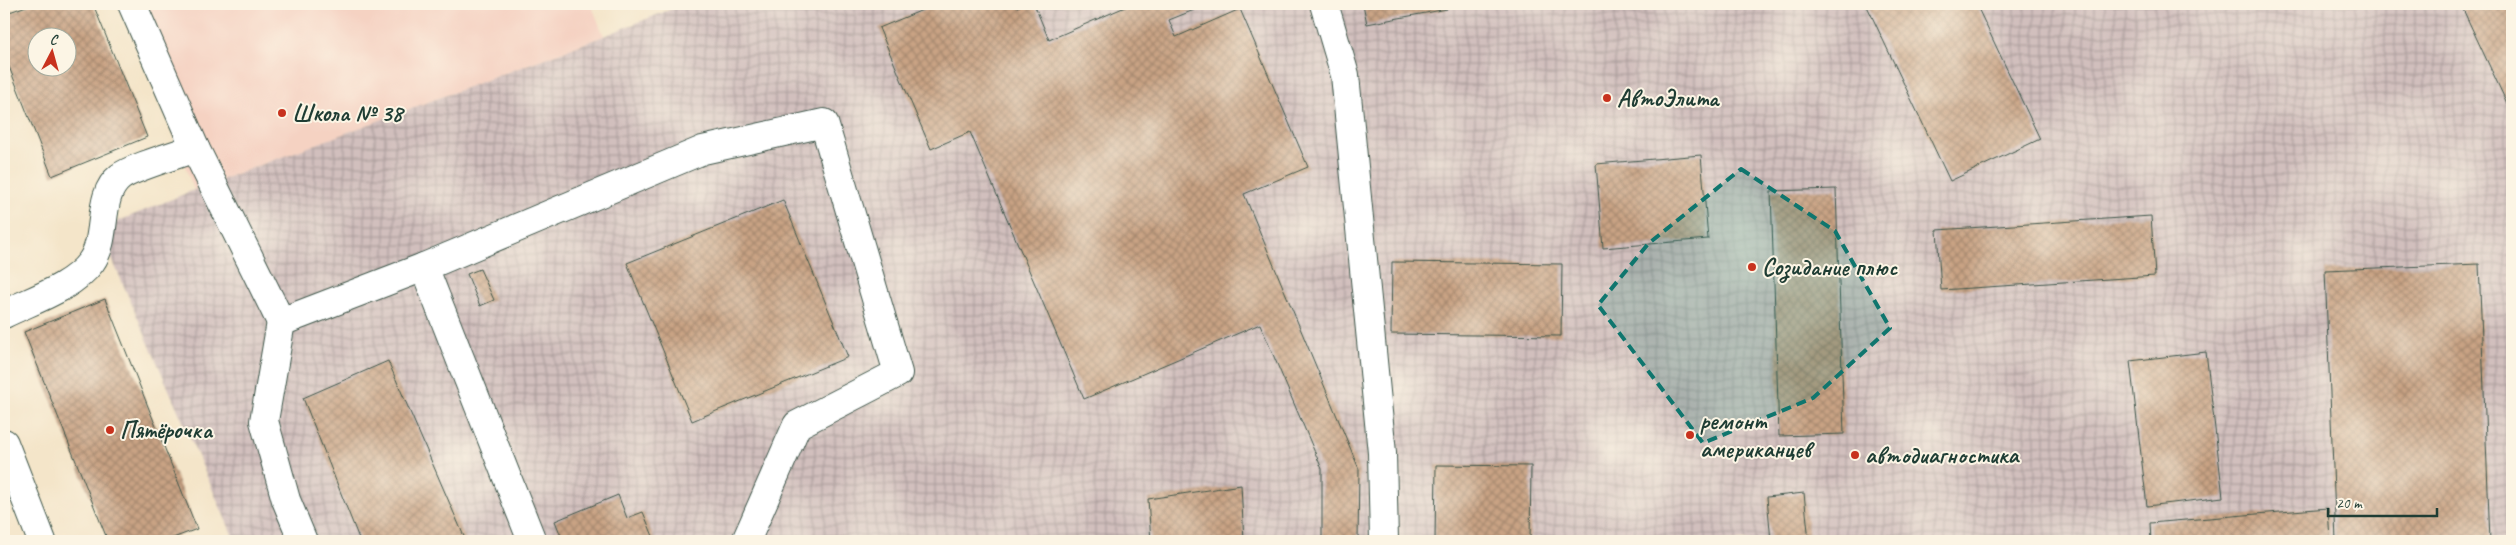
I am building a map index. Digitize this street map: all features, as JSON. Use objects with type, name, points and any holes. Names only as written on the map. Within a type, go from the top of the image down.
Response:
[{"type":"lane","points":[[132,4],[195,148],[281,322],[264,421],[286,500],[303,541]]},
{"type":"lane","points":[[1324,4],[1345,75],[1382,453],[1384,541]]},
{"type":"lane","points":[[281,322],[424,268],[703,150],[824,123],[898,373],[798,425],[746,541]]},
{"type":"lane","points":[[4,314],[74,280],[92,261],[102,234],[109,189],[121,176],[195,148]]},
{"type":"lane","points":[[424,268],[532,541]]},
{"type":"lane","points":[[4,444],[42,541]]},
{"type":"highlighted area","points":[[1741,169],[1835,231],[1890,328],[1813,398],[1703,443],[1598,305],[1648,244]]},
{"type":"shaded area","name":"Школа № 38","points":[[126,4],[591,4],[604,36],[194,190]]},
{"type":"shaded area","points":[[684,4],[2512,4],[2512,541],[235,541],[99,229],[194,190],[604,36]]},
{"type":"building","points":[[32,4],[93,4],[147,137],[52,176],[4,54],[4,14]]},
{"type":"building","points":[[937,4],[1015,4],[1017,7],[1025,4],[1034,4],[1049,40],[1132,4],[1197,4],[1199,8],[1169,20],[1176,37],[1240,9],[1308,167],[1244,194],[1359,469],[1358,541],[1322,541],[1322,469],[1260,324],[1084,399],[970,132],[931,149],[879,28]]},
{"type":"building","points":[[1363,4],[1447,4],[1447,9],[1367,24]]},
{"type":"building","points":[[1866,4],[1976,4],[2040,139],[1950,181]]},
{"type":"building","points":[[2512,4],[2512,114],[2461,5]]},
{"type":"building","points":[[1701,155],[1708,239],[1603,248],[1596,164]]},
{"type":"building","points":[[1836,189],[1844,434],[1779,436],[1771,191]]},
{"type":"building","points":[[783,200],[848,357],[692,421],[627,263]]},
{"type":"building","points":[[2151,216],[2155,276],[1941,290],[1937,230]]},
{"type":"building","points":[[1392,262],[1562,264],[1561,336],[1391,334]]},
{"type":"building","points":[[2479,264],[2490,541],[2336,541],[2325,270]]},
{"type":"building","points":[[480,269],[494,300],[480,306],[467,274]]},
{"type":"building","name":"Пятёрочка","points":[[105,299],[197,529],[165,541],[108,541],[24,332]]},
{"type":"building","points":[[2206,352],[2223,497],[2147,506],[2130,361]]},
{"type":"building","points":[[388,361],[466,541],[360,541],[303,398]]},
{"type":"building","points":[[1436,465],[1531,466],[1530,541],[1435,541]]},
{"type":"building","points":[[1241,485],[1244,541],[1151,541],[1148,499]]},
{"type":"building","points":[[1804,493],[1809,541],[1771,541],[1767,497]]},
{"type":"building","points":[[618,495],[627,518],[643,512],[655,541],[563,541],[555,521]]},
{"type":"building","points":[[2328,508],[2330,541],[2151,541],[2150,523]]},
{"type":"place","name":"АвтоЭлита","points":[[1607,98]]},
{"type":"place","name":"Школа № 38","points":[[282,113]]},
{"type":"place","name":"Созидание плюс","points":[[1752,267]]},
{"type":"place","name":"Пятёрочка","points":[[110,430]]},
{"type":"place","name":"ремонт американцев","points":[[1690,435]]},
{"type":"place","name":"автодиагностика","points":[[1855,455]]}]
